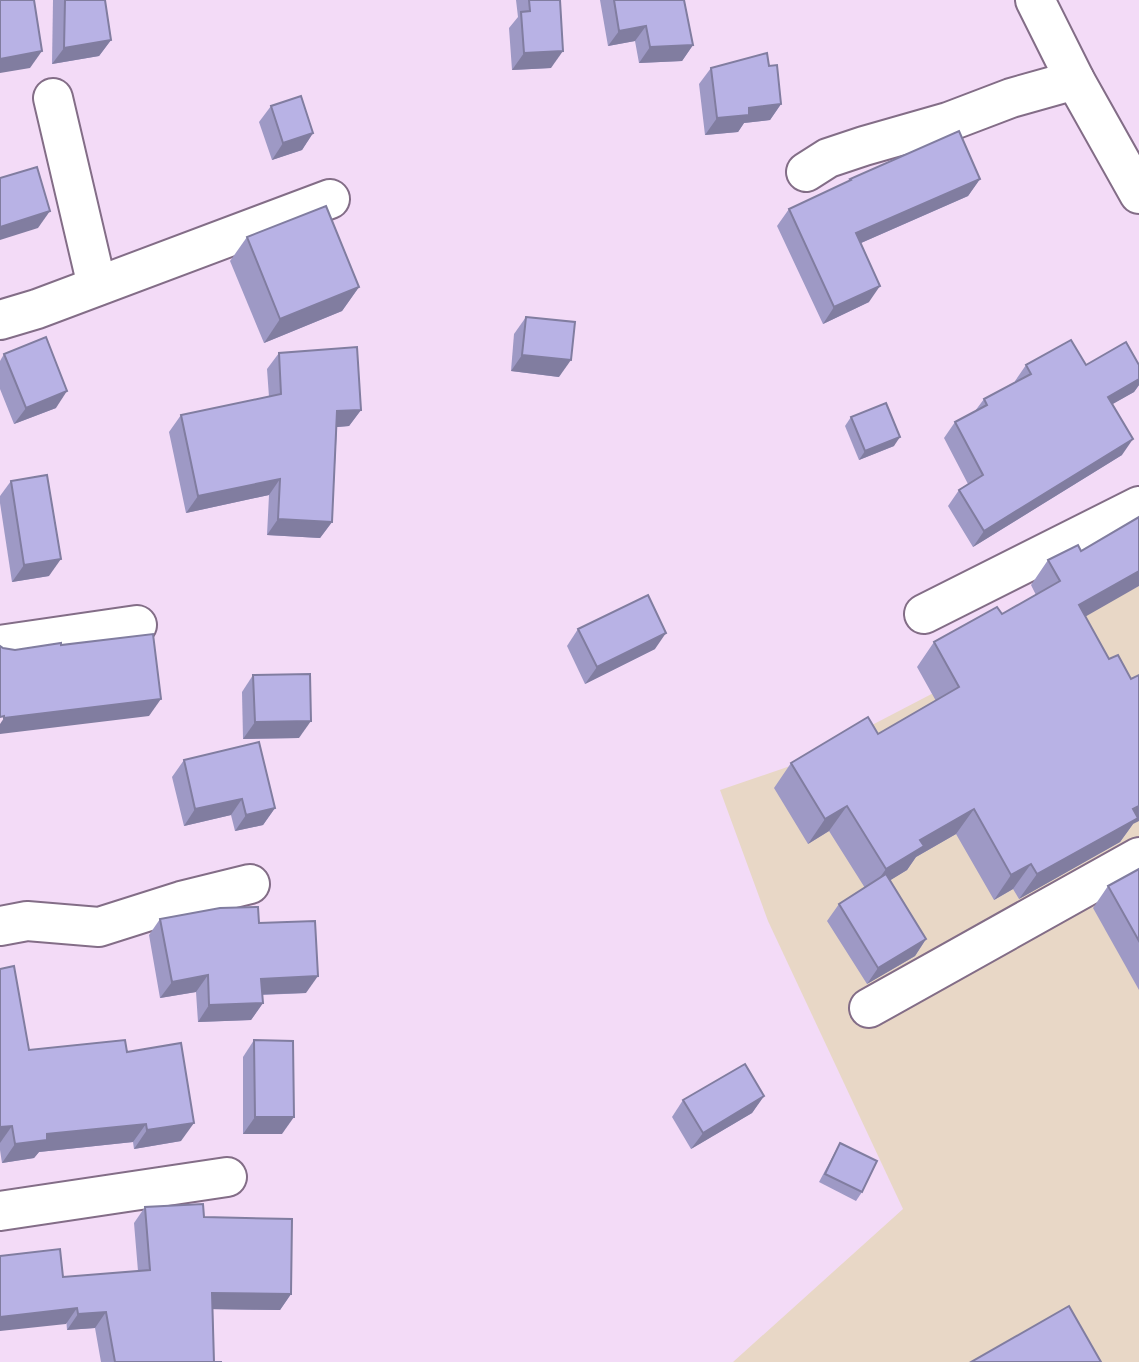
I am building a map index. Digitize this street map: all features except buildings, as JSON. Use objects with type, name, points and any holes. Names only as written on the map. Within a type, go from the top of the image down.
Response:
[{"type":"main road","points":[[1035,0],[1075,80],[1139,194]]},
{"type":"main road","points":[[806,172],[828,158],[948,122],[1011,98],[1075,80]]},
{"type":"main road","points":[[53,98],[97,286]]},
{"type":"main road","points":[[0,320],[37,309],[330,199]]},
{"type":"main road","points":[[924,614],[1139,506]]},
{"type":"main road","points":[[0,645],[137,625]]},
{"type":"main road","points":[[869,1008],[1139,857]]},
{"type":"main road","points":[[0,926],[27,921],[99,927],[181,901],[250,884]]},
{"type":"main road","points":[[0,1211],[227,1177]]},
{"type":"shaded area","points":[[1139,586],[1139,1362],[733,1362],[903,1209],[768,921],[720,790],[799,763]]}]
